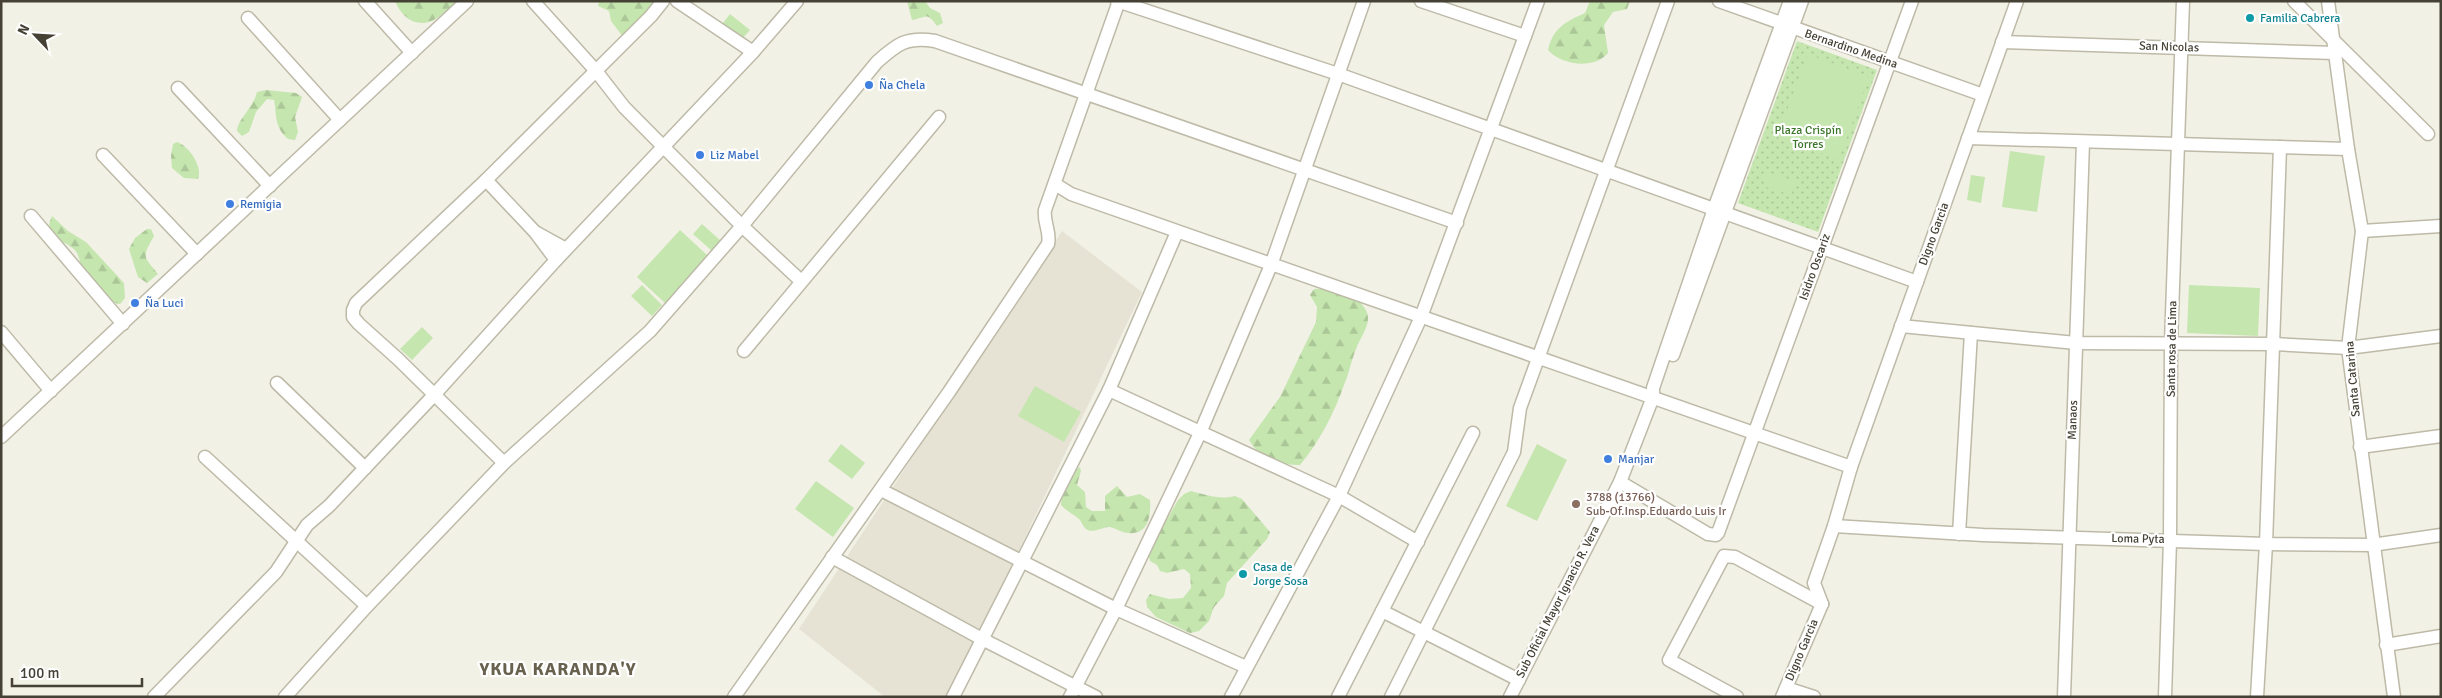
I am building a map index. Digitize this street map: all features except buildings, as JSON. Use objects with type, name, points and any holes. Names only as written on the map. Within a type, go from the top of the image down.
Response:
[{"type":"street","points":[[365,1],[412,53]]},
{"type":"street","points":[[1,437],[467,1]]},
{"type":"street","points":[[534,1],[624,107],[742,226],[801,281]]},
{"type":"street","points":[[504,463],[359,324],[353,317],[353,310],[356,303],[486,180],[596,72],[663,1]]},
{"type":"street","points":[[677,1],[753,52]]},
{"type":"street","points":[[154,697],[276,572],[307,525],[329,506],[434,395],[566,249],[753,52],[796,1]]},
{"type":"street","points":[[734,697],[881,490],[1048,244],[1050,236],[1044,216],[1118,1],[1338,74],[1917,282]]},
{"type":"street","points":[[1073,691],[1116,609],[1200,433],[1271,266],[1364,1]]},
{"type":"street","points":[[1421,1],[1525,36]]},
{"type":"street","points":[[1231,697],[1338,496],[1421,317],[1538,1]]},
{"type":"street","points":[[1391,697],[1508,465],[1516,443],[1520,408],[1668,1]]},
{"type":"street","name":"Bernardino Medina","points":[[1719,1],[1983,96]]},
{"type":"street","points":[[1787,27],[1790,1]]},
{"type":"street","points":[[1787,27],[1802,1]]},
{"type":"street","name":"Isidro Oscariz","points":[[1620,482],[1708,534],[1716,535],[1718,533],[1912,1]]},
{"type":"street","name":"Digno Garcia","points":[[1784,692],[1822,604],[1814,583],[1834,526],[1851,467],[2017,1]]},
{"type":"street","name":"Santa rosa de Lima","points":[[2165,697],[2170,540],[2171,343],[2179,144],[2182,1]]},
{"type":"street","points":[[2294,1],[2334,47],[2428,134]]},
{"type":"street","name":"Santa Catarina","points":[[2328,1],[2348,149],[2362,231],[2348,348],[2372,545],[2394,697]]},
{"type":"street","points":[[248,18],[340,120]]},
{"type":"street","name":"Sub Oficial Mayor Ignacio R. Vera","points":[[1510,697],[1620,482],[1653,397],[1653,388],[1787,27]]},
{"type":"street","points":[[285,697],[367,606],[504,463],[650,331],[742,226],[877,62],[903,42],[918,38],[935,41],[1086,92],[1456,223]]},
{"type":"street","name":"San Nicolas","points":[[2002,42],[2181,48],[2334,47]]},
{"type":"street","points":[[178,88],[270,186]]},
{"type":"street","points":[[744,351],[939,117]]},
{"type":"street","points":[[1968,138],[2348,149]]},
{"type":"street","name":"Manaos","points":[[2064,697],[2083,142]]},
{"type":"street","points":[[2257,697],[2266,544],[2280,147]]},
{"type":"street","points":[[102,155],[197,254]]},
{"type":"street","points":[[486,180],[535,232],[556,260]]},
{"type":"street","points":[[1055,184],[1071,194],[1271,266],[1851,467]]},
{"type":"street","points":[[31,216],[122,324]]},
{"type":"street","points":[[2362,231],[2441,226]]},
{"type":"street","points":[[535,232],[566,249]]},
{"type":"street","points":[[953,697],[1109,390],[1177,232]]},
{"type":"street","points":[[1901,326],[2076,343],[2274,344],[2348,348],[2441,336]]},
{"type":"street","points":[[1,332],[50,391]]},
{"type":"street","points":[[1959,534],[1971,333]]},
{"type":"street","points":[[276,383],[365,468]]},
{"type":"street","points":[[1109,390],[1338,496],[1418,542]]},
{"type":"street","points":[[1338,697],[1474,433]]},
{"type":"street","points":[[2360,447],[2441,436]]},
{"type":"street","points":[[205,458],[367,606]]},
{"type":"street","points":[[881,490],[1116,609],[1246,667]]},
{"type":"street","name":"Loma Pyta","points":[[1834,526],[1959,534],[2266,544],[2372,545],[2441,535]]},
{"type":"street","points":[[1737,697],[1669,660],[1724,556],[1735,557],[1822,604]]},
{"type":"street","points":[[832,558],[982,639],[1073,691],[1096,697]]},
{"type":"street","points":[[1382,611],[1519,680]]},
{"type":"street","points":[[2386,644],[2441,636]]},
{"type":"street","points":[[1784,692],[1814,697]]},
{"type":"shaded area","points":[[1062,231],[1142,292],[949,697],[885,697],[799,629]]},
{"type":"green space","points":[[395,1],[459,1],[437,18],[424,23],[418,23],[402,13]]},
{"type":"green space","points":[[599,1],[657,1],[623,37],[611,21],[609,11],[598,6]]},
{"type":"green space","points":[[907,1],[925,1],[930,8],[940,13],[943,23],[937,26],[928,17],[912,20]]},
{"type":"green space","points":[[1590,1],[1630,1],[1627,9],[1613,12],[1604,25],[1608,53],[1595,62],[1578,64],[1554,55],[1548,50],[1553,36],[1571,19],[1585,13]]},
{"type":"green space","points":[[730,14],[750,30],[742,39],[723,23]]},
{"type":"green space","name":"Plaza Crispín Torres","points":[[1797,41],[1877,70],[1818,232],[1738,203]]},
{"type":"green space","points":[[1808,54],[1869,77],[1839,159],[1777,137]]},
{"type":"green space","points":[[266,90],[296,93],[302,97],[295,117],[298,132],[295,140],[288,139],[280,130],[274,100],[267,99],[256,112],[249,132],[242,136],[237,131],[257,92]]},
{"type":"green space","points":[[177,142],[190,152],[197,163],[199,169],[198,179],[184,178],[172,168],[173,144]]},
{"type":"green space","points":[[2010,151],[2045,156],[2037,212],[2002,207]]},
{"type":"green space","points":[[1768,172],[1796,182],[1791,195],[1763,186]]},
{"type":"green space","points":[[1971,175],[1985,177],[1981,203],[1967,200]]},
{"type":"green space","points":[[52,216],[68,231],[86,242],[124,283],[125,298],[120,304],[106,298],[88,284],[77,253],[73,248],[57,239],[50,230],[49,224]]},
{"type":"green space","points":[[702,224],[721,241],[712,251],[693,234]]},
{"type":"green space","points":[[147,229],[151,229],[154,236],[147,249],[146,257],[158,274],[147,283],[138,277],[129,249],[135,238]]},
{"type":"green space","points":[[680,230],[708,256],[665,303],[637,277]]},
{"type":"green space","points":[[642,285],[662,305],[652,316],[631,296]]},
{"type":"green space","points":[[2189,285],[2260,288],[2258,336],[2187,333]]},
{"type":"green space","points":[[1336,288],[1351,295],[1360,303],[1367,312],[1368,317],[1367,325],[1356,349],[1346,381],[1336,407],[1313,447],[1300,465],[1285,464],[1271,460],[1259,452],[1249,440],[1280,397],[1316,322],[1317,307],[1310,295],[1314,289]]},
{"type":"green space","points":[[422,327],[433,338],[412,360],[400,349]]},
{"type":"green space","points":[[1035,386],[1081,412],[1064,442],[1018,416]]},
{"type":"green space","points":[[841,444],[865,463],[852,479],[828,461]]},
{"type":"green space","points":[[1537,444],[1567,460],[1537,521],[1506,506]]},
{"type":"green space","points":[[1080,467],[1081,471],[1077,485],[1085,492],[1086,507],[1092,511],[1105,511],[1105,496],[1117,486],[1127,497],[1140,494],[1150,500],[1149,518],[1140,531],[1128,533],[1109,527],[1091,531],[1085,528],[1079,519],[1061,505],[1066,484],[1072,474]]},
{"type":"green space","points":[[816,481],[854,508],[833,537],[795,509]]},
{"type":"green space","points":[[1191,491],[1213,497],[1235,496],[1242,499],[1270,532],[1267,539],[1227,583],[1224,596],[1214,607],[1209,621],[1199,631],[1190,633],[1156,617],[1147,607],[1146,600],[1150,594],[1169,599],[1183,598],[1191,588],[1190,574],[1184,569],[1167,573],[1160,571],[1157,565],[1150,561],[1148,553],[1178,500],[1184,494]]},
{"type":"place","name":"Familia Cabrera","points":[[2250,18]]},
{"type":"place","name":"Ña Chela","points":[[869,85]]},
{"type":"place","name":"Liz Mabel","points":[[700,155]]},
{"type":"place","name":"Remigia","points":[[230,204]]},
{"type":"place","name":"Ña Luci","points":[[135,303]]},
{"type":"place","name":"Manjar","points":[[1608,459]]},
{"type":"place","name":"3788 (13766) Sub-Of.Insp.Eduardo Luis Ir","points":[[1576,504]]},
{"type":"place","name":"Casa de Jorge Sosa","points":[[1243,574]]},
{"type":"district","name":"YKUA KARANDA'Y","points":[[558,669]]}]
